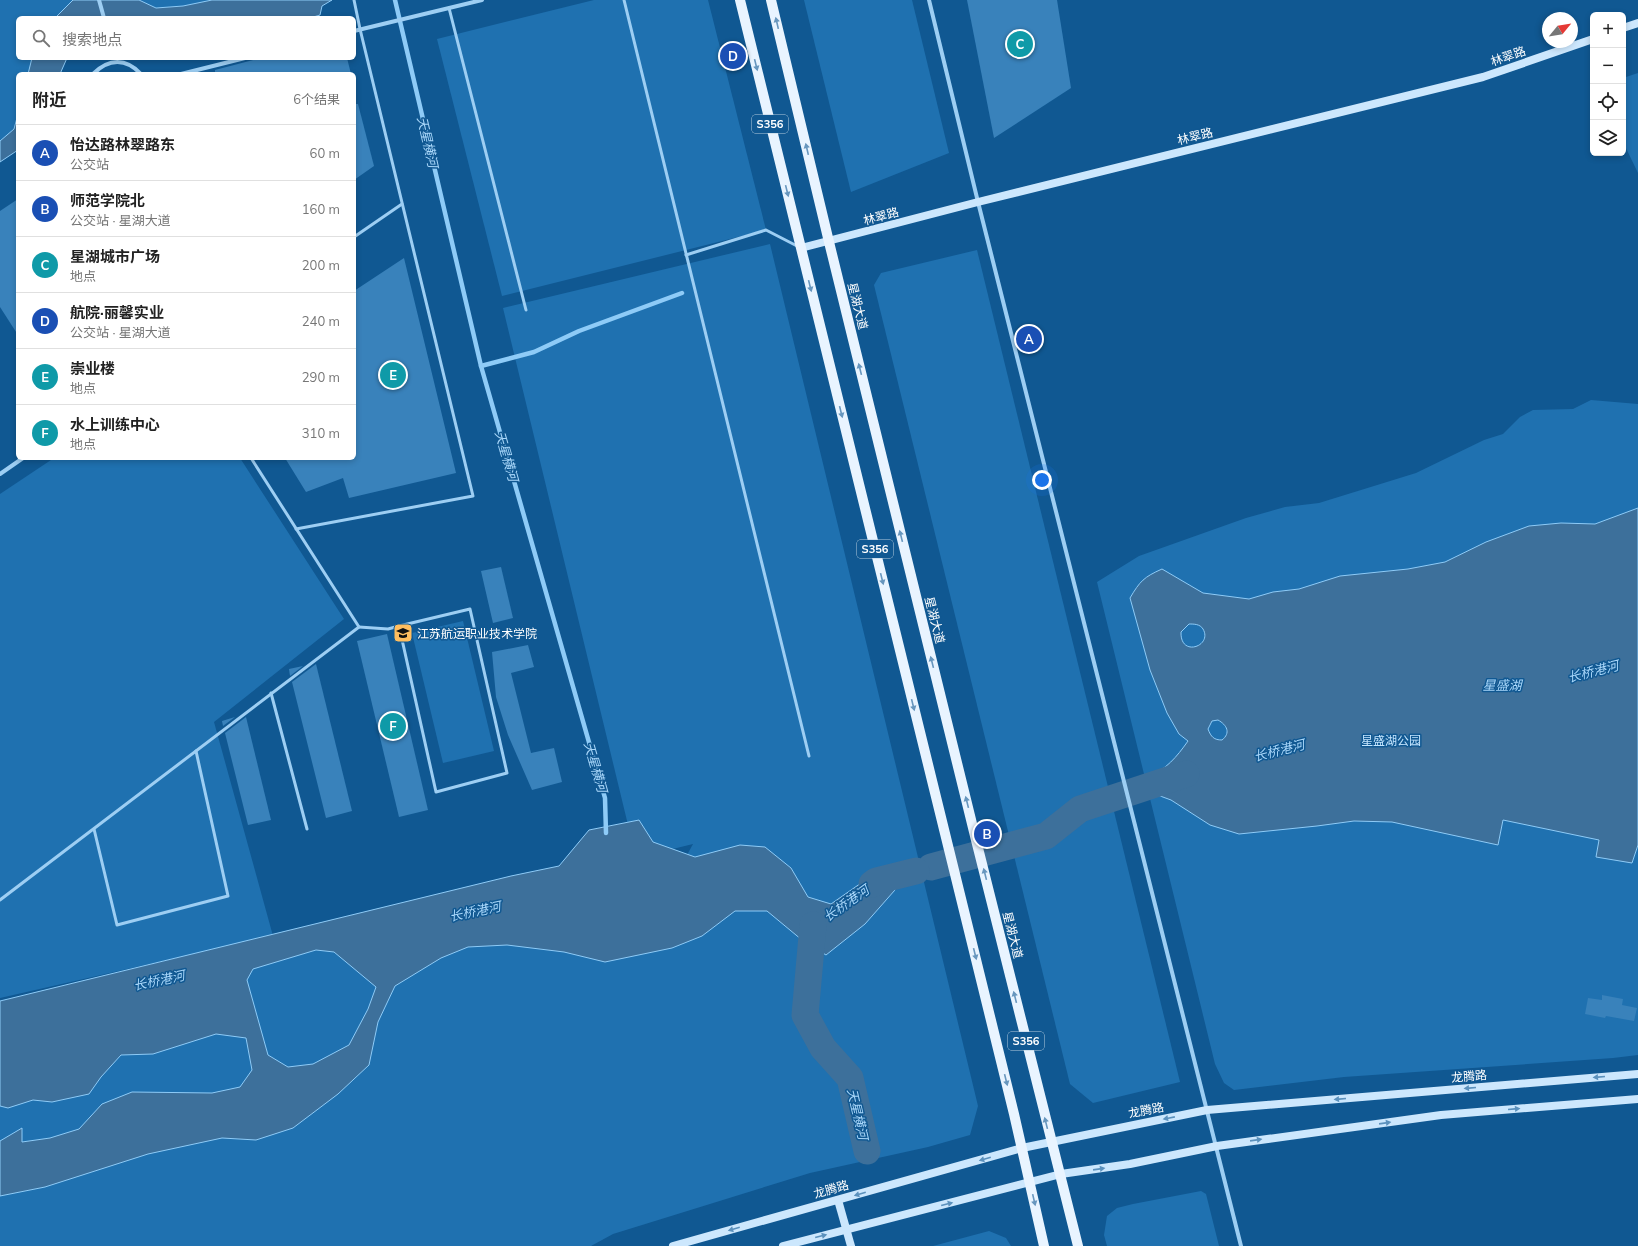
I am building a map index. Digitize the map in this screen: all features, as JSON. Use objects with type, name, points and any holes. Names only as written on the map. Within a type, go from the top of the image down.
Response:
[{"type":"main road","name":"S356","points":[[740,0],[1022,1148],[1044,1246]]},
{"type":"main road","name":"星湖大道","points":[[771,0],[976,840],[1078,1246]]},
{"type":"main road","points":[[1626,27],[1638,23]]},
{"type":"main road","name":"林翠路","points":[[801,248],[829,242],[978,202],[1483,77],[1590,40]]},
{"type":"main road","name":"龙腾路","points":[[673,1246],[1022,1148],[1207,1110],[1638,1074]]},
{"type":"main road","points":[[783,1246],[1061,1174],[1130,1164],[1217,1146],[1441,1115],[1638,1099]]},
{"type":"main road","points":[[838,1200],[851,1246]]},
{"type":"street","points":[[99,0],[103,16]]},
{"type":"street","points":[[356,30],[482,0]]},
{"type":"street","points":[[929,0],[978,202],[1241,1246]]},
{"type":"street","points":[[96,72],[107,63],[116,60],[134,67],[139,72]]},
{"type":"street","points":[[189,72],[237,60]]},
{"type":"street","points":[[0,474],[20,460]]},
{"type":"lane","points":[[296,529],[473,496],[354,0]]},
{"type":"lane","points":[[624,0],[809,756]]},
{"type":"lane","points":[[449,8],[526,310]]},
{"type":"lane","points":[[356,236],[402,204]]},
{"type":"lane","points":[[686,255],[766,230],[801,248]]},
{"type":"lane","points":[[252,460],[359,627]]},
{"type":"lane","points":[[0,900],[359,627],[388,629],[399,626],[470,609],[507,773],[436,792],[399,626]]},
{"type":"lane","points":[[272,693],[307,829]]},
{"type":"lane","points":[[94,829],[117,925],[228,896],[196,751]]},
{"type":"green space","points":[[0,0],[77,0],[80,16],[16,16],[16,60],[66,60],[61,72],[16,72],[16,151],[0,161]]},
{"type":"green space","points":[[139,0],[212,0],[183,6],[156,8]]},
{"type":"green space","points":[[594,0],[708,0],[766,230],[502,296],[437,39]]},
{"type":"green space","points":[[804,0],[912,0],[949,153],[851,192]]},
{"type":"green space","points":[[1638,73],[1638,173],[1626,148],[1626,77]]},
{"type":"green space","points":[[770,244],[978,1106],[970,1135],[928,1147],[810,1173],[613,1234],[591,1246],[0,1246],[0,1015],[276,954],[662,901],[693,844],[636,858],[503,308]]},
{"type":"green space","points":[[977,250],[1180,1082],[1093,1103],[1070,1084],[874,285],[881,273]]},
{"type":"green space","name":"星盛湖公园","points":[[1591,400],[1638,404],[1638,1055],[1344,1077],[1234,1090],[1224,1083],[1215,1064],[1097,582],[1139,556],[1246,518],[1285,507],[1319,503],[1416,473],[1484,440],[1503,434],[1520,417],[1533,410],[1573,409]]},
{"type":"green space","points":[[51,460],[241,460],[344,619],[214,722],[273,936],[0,998],[0,494]]},
{"type":"green space","points":[[463,621],[494,751],[443,763],[412,633]]},
{"type":"green space","points":[[1201,1191],[1206,1194],[1219,1246],[1107,1246],[1104,1235],[1107,1216],[1117,1208]]},
{"type":"green space","points":[[989,1231],[1006,1238],[1011,1246],[933,1246]]},
{"type":"water","points":[[73,0],[139,0],[156,8],[183,6],[212,0],[332,0],[322,6],[320,15],[317,16],[57,16]]},
{"type":"water","points":[[32,60],[66,60],[61,72],[28,72]]},
{"type":"water","points":[[16,122],[16,151],[0,162],[0,141],[14,129]]},
{"type":"water","name":"星盛湖","points":[[1638,508],[1638,845],[1632,863],[1596,857],[1599,840],[1503,820],[1498,845],[1392,822],[1354,821],[1239,834],[1210,825],[1171,800],[1152,793],[1148,778],[1171,762],[1188,741],[1179,734],[1167,713],[1150,670],[1130,598],[1140,583],[1151,575],[1162,569],[1203,593],[1249,599],[1273,592],[1299,589],[1340,576],[1408,569],[1445,562],[1486,542],[1529,526],[1561,523],[1595,524]],"holes":[[[1189,624],[1200,626],[1205,635],[1204,640],[1195,647],[1185,645],[1182,640],[1181,632]],[[1218,720],[1224,724],[1227,729],[1226,735],[1222,740],[1213,738],[1208,729],[1212,721]]]},
{"type":"water","points":[[639,820],[653,842],[695,857],[740,845],[765,847],[791,868],[808,897],[831,904],[874,874],[910,865],[902,882],[865,924],[826,955],[802,940],[767,911],[735,911],[702,936],[672,948],[605,962],[564,952],[507,945],[468,947],[441,958],[395,986],[378,1022],[369,1065],[338,1094],[293,1128],[256,1140],[222,1138],[148,1154],[45,1187],[0,1196],[0,1141],[22,1128],[22,1142],[50,1138],[79,1129],[102,1104],[132,1092],[212,1093],[240,1087],[252,1070],[246,1038],[216,1034],[153,1054],[121,1055],[101,1077],[89,1094],[52,1102],[33,1100],[8,1108],[0,1106],[0,1001],[511,876],[559,866],[589,830]],"holes":[[[316,950],[334,952],[376,987],[368,1009],[349,1045],[313,1064],[288,1067],[268,1055],[247,980],[253,969]]]},
{"type":"building","points":[[967,0],[1057,0],[1071,88],[994,138]]},
{"type":"building","points":[[253,60],[348,60],[350,72],[215,72],[215,70]]},
{"type":"building","points":[[356,104],[358,104],[374,166],[356,179]]},
{"type":"building","points":[[16,200],[16,332],[0,307],[0,211]]},
{"type":"building","points":[[404,258],[456,473],[349,498],[343,478],[306,492],[286,460],[356,460],[356,290]]},
{"type":"building","points":[[501,567],[513,618],[493,623],[481,571]]},
{"type":"building","points":[[387,634],[428,810],[399,817],[357,641]]},
{"type":"building","points":[[528,645],[534,667],[511,673],[531,753],[554,748],[562,782],[532,790],[508,735],[496,697],[492,652]]},
{"type":"building","points":[[316,664],[352,811],[326,818],[292,682]]},
{"type":"building","points":[[303,666],[290,676],[289,669]]},
{"type":"building","points":[[235,717],[223,726],[222,721]]},
{"type":"building","points":[[246,717],[271,820],[248,825],[225,733]]},
{"type":"building","points":[[1602,995],[1623,999],[1622,1005],[1637,1008],[1634,1021],[1585,1014],[1588,998],[1602,1000]]},
{"type":"waterway","name":"天星横河","points":[[395,0],[481,366],[605,798],[606,833]]},
{"type":"waterway","points":[[481,366],[534,352],[579,331],[682,293]]},
{"type":"waterway","name":"长桥港河","points":[[931,867],[1046,836],[1080,809],[1186,774]]},
{"type":"waterway","name":"长桥港河","points":[[872,884],[876,881],[916,871]]},
{"type":"waterway","name":"天星横河","points":[[813,925],[805,1015],[823,1048],[850,1078],[867,1151]]},
{"type":"place","name":"星湖城市广场","points":[[1020,44]]},
{"type":"place","name":"航院·丽馨实业","points":[[733,56]]},
{"type":"place","name":"怡达路林翠路东","points":[[1029,339]]},
{"type":"place","name":"崇业楼","points":[[393,375]]},
{"type":"place","name":"江苏航运职业技术学院","points":[[403,633]]},
{"type":"place","name":"水上训练中心","points":[[393,726]]},
{"type":"place","name":"师范学院北","points":[[987,834]]}]
